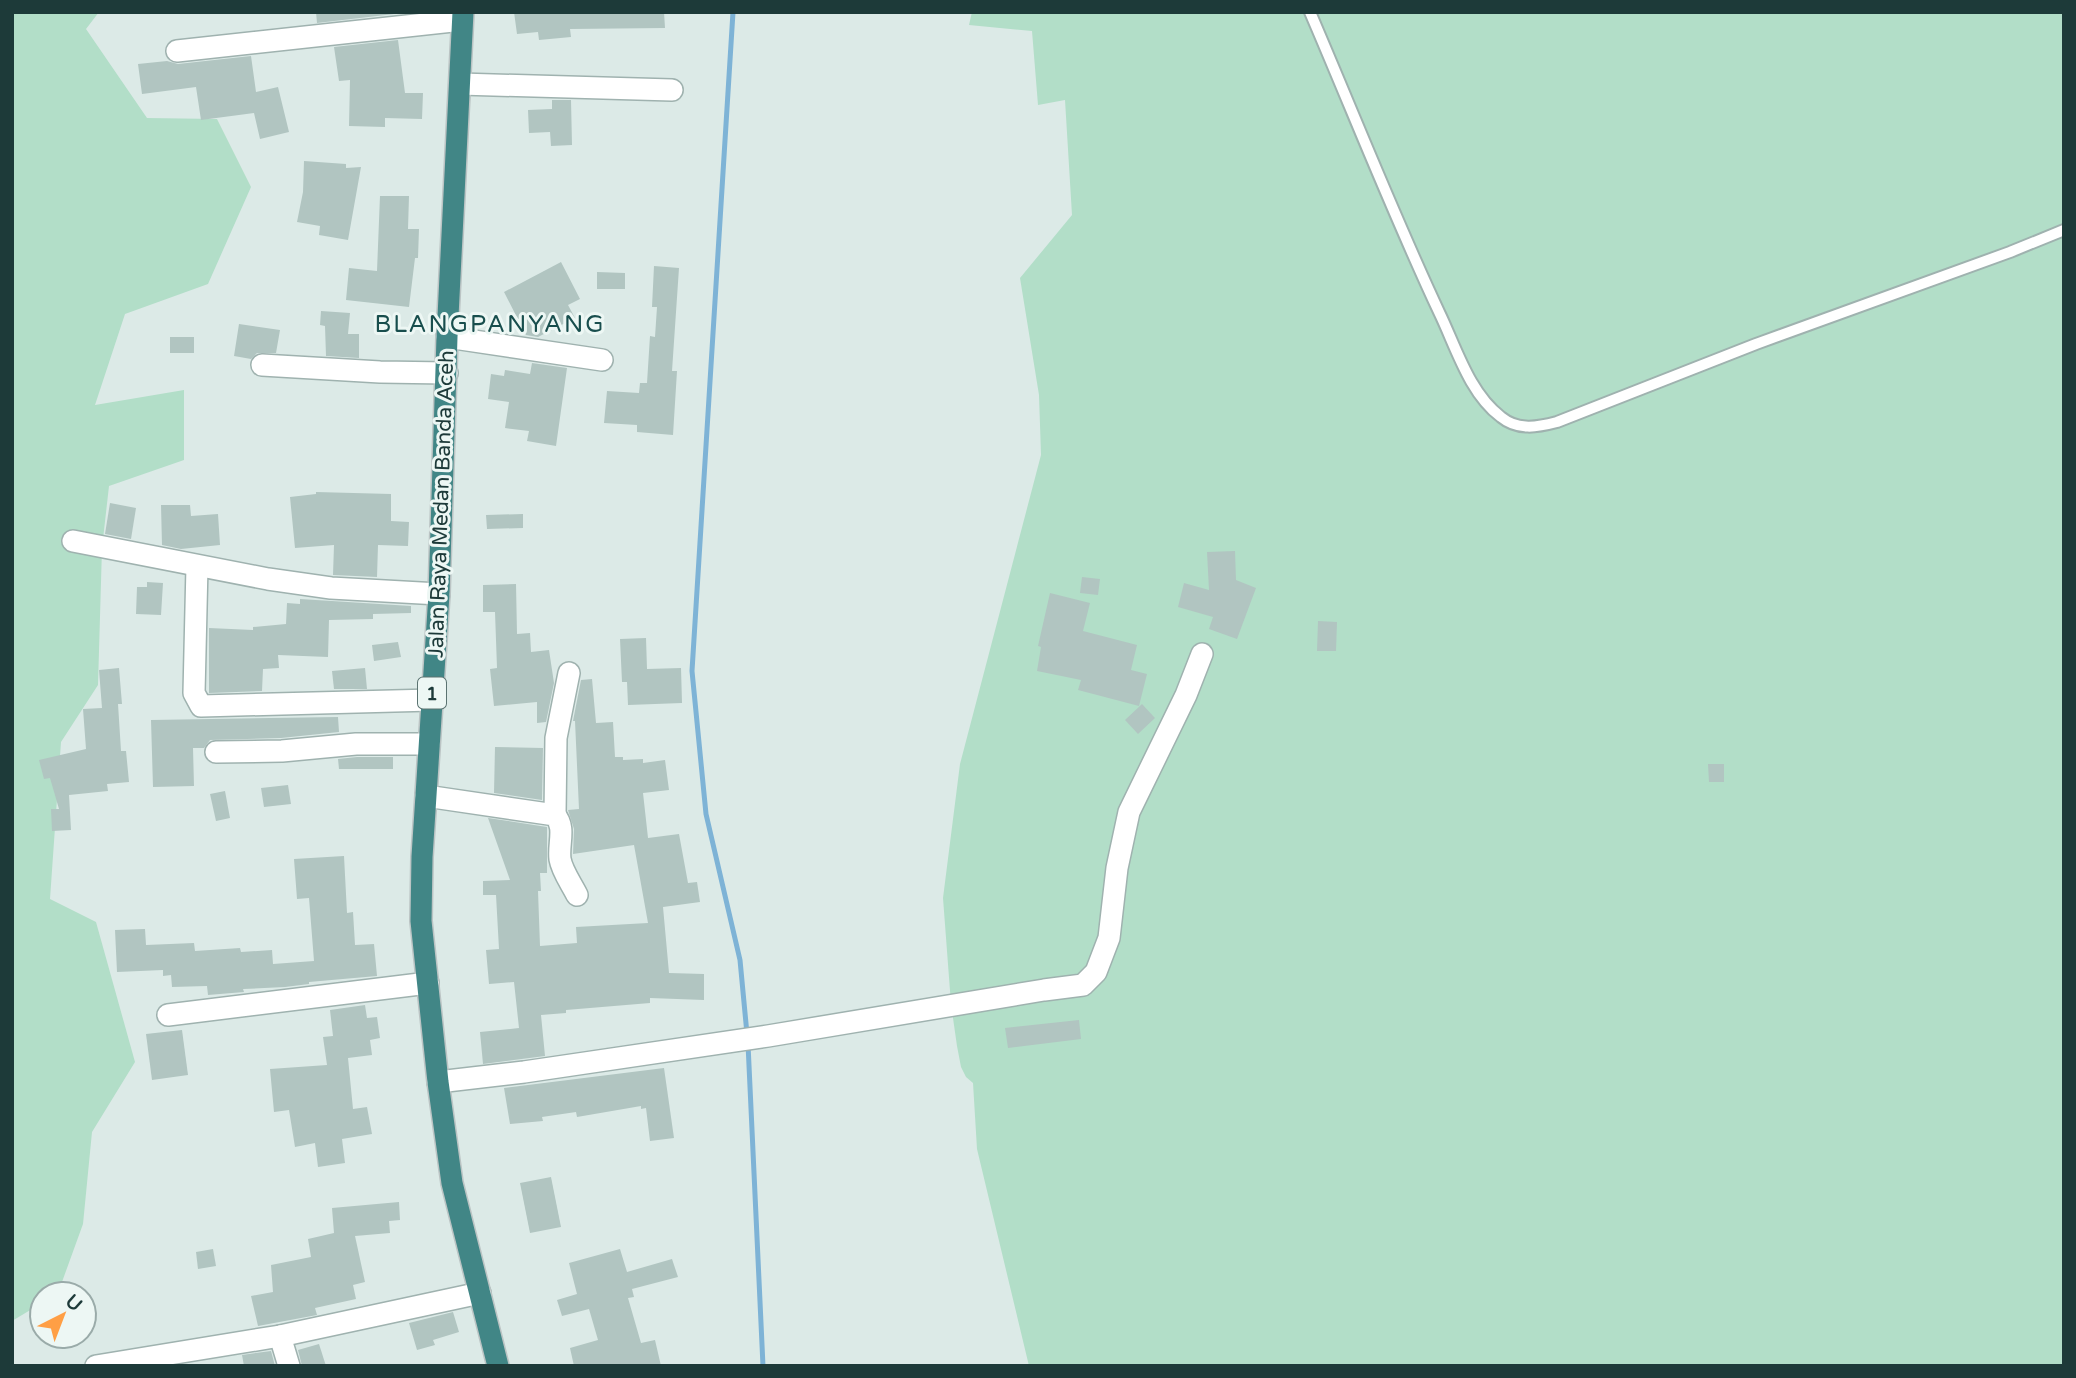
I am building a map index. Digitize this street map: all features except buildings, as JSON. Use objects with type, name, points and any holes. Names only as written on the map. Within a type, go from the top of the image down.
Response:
[{"type":"highway","name":"Jalan Raya Medan Banda Aceh","points":[[463,16],[447,337],[439,594],[421,921],[438,1082],[452,1182],[498,1366]]},
{"type":"street","points":[[177,51],[463,16]]},
{"type":"street","points":[[460,84],[672,90]]},
{"type":"street","points":[[447,337],[602,360]]},
{"type":"street","points":[[262,365],[447,373]]},
{"type":"street","points":[[73,541],[197,566],[331,588],[439,594]]},
{"type":"street","points":[[197,566],[194,693],[201,706],[432,700]]},
{"type":"street","points":[[438,1082],[710,1045],[1044,990],[1078,987],[1090,980],[1096,972],[1109,937],[1117,868],[1129,811],[1186,695],[1202,654]]},
{"type":"street","points":[[569,673],[556,738],[555,815],[561,823],[559,857],[562,869],[577,895]]},
{"type":"street","points":[[216,752],[282,751],[356,744],[429,744]]},
{"type":"street","points":[[426,796],[555,815]]},
{"type":"street","points":[[167,1015],[428,983]]},
{"type":"street","points":[[96,1366],[280,1336],[480,1293]]},
{"type":"street","points":[[280,1336],[289,1366]]},
{"type":"lane","points":[[1310,12],[1417,265],[1471,380],[1501,417],[1514,425],[1536,428],[1557,422],[1756,344],[2064,230]]},
{"type":"green space","points":[[12,12],[99,12],[86,29],[147,118],[217,119],[251,187],[208,284],[125,314],[95,405],[184,390],[184,460],[109,486],[102,548],[98,685],[61,742],[50,899],[96,922],[135,1062],[92,1132],[83,1224],[63,1280],[28,1280],[28,1311],[12,1321]]},
{"type":"green space","points":[[972,12],[2064,12],[2064,1366],[1029,1366],[977,1149],[973,1083],[961,1067],[957,1046],[943,898],[960,764],[1041,455],[1039,395],[1020,278],[1072,215],[1065,100],[1038,105],[1032,31],[969,25]]},
{"type":"waterway","points":[[733,12],[692,671],[706,814],[740,960],[747,1034]]},
{"type":"waterway","points":[[748,1044],[763,1366]]},
{"type":"district","name":"BLANGPANYANG","points":[[490,324]]}]
